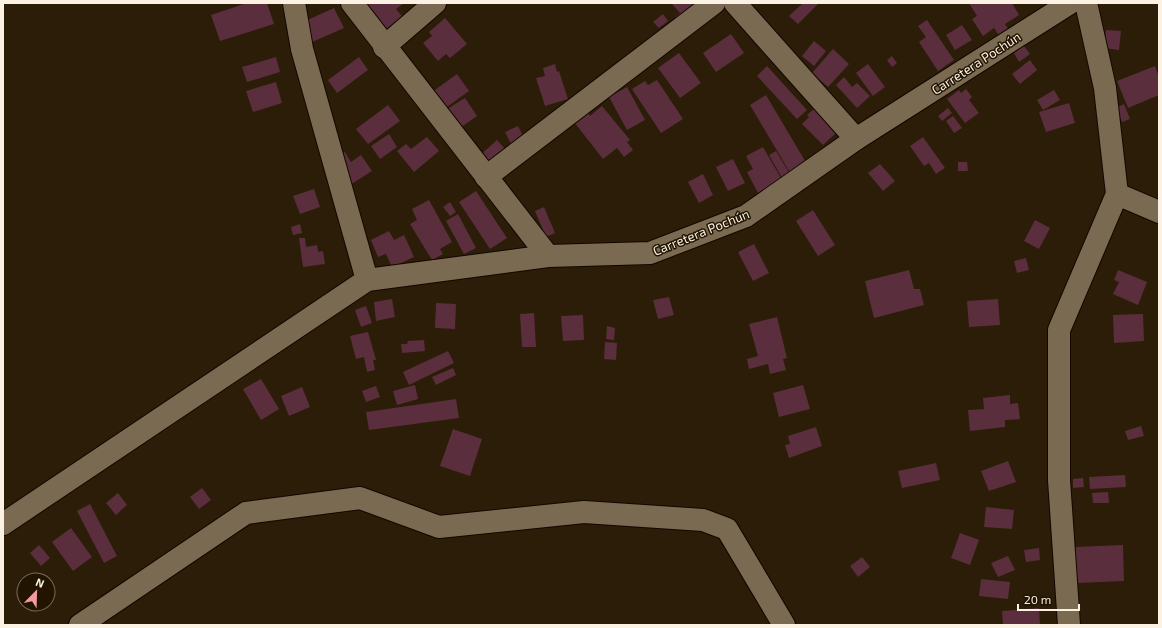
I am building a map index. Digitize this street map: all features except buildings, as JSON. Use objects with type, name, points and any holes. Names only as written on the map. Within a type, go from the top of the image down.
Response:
[{"type":"street","points":[[3,524],[367,280],[302,49],[294,3]]},
{"type":"street","points":[[352,3],[384,47],[548,256]]},
{"type":"street","points":[[384,47],[435,3]]},
{"type":"street","points":[[486,176],[714,3]]},
{"type":"street","points":[[735,3],[856,140]]},
{"type":"street","name":"Carretera Pochún","points":[[367,280],[548,256],[650,254],[746,216],[856,140],[1070,3]]},
{"type":"street","points":[[1069,625],[1060,480],[1059,330],[1117,194],[1105,88],[1086,3]]},
{"type":"street","points":[[1117,194],[1159,212]]},
{"type":"street","points":[[80,625],[246,512],[360,498],[439,527],[584,512],[703,520],[727,529],[784,625]]}]
